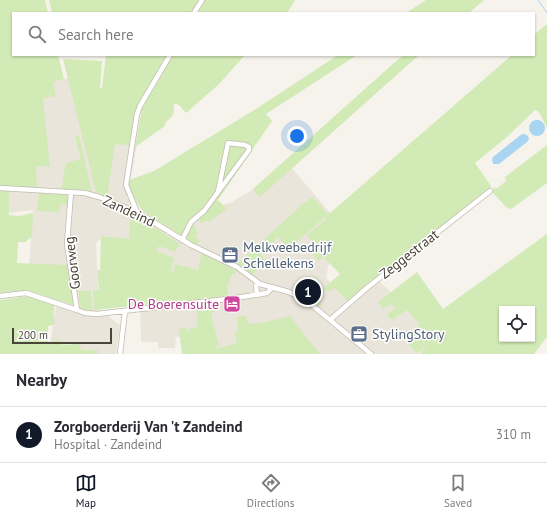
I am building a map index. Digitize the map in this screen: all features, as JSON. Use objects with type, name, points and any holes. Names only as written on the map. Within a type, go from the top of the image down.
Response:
[{"type":"street","points":[[195,12],[202,0]]},
{"type":"street","points":[[137,212],[126,185],[137,114],[140,106],[169,56]]},
{"type":"street","points":[[182,240],[191,222],[204,211],[218,192],[248,150],[249,147],[228,143],[218,192]]},
{"type":"street","name":"Zandeind","points":[[0,188],[85,193],[137,212],[182,240],[237,267],[258,283],[289,292],[303,299],[371,354]]},
{"type":"street","name":"Zeggestraat","points":[[330,320],[364,290],[490,191]]},
{"type":"street","name":"Goorweg","points":[[71,192],[67,244],[77,310]]},
{"type":"street","points":[[257,295],[256,286],[258,283]]},
{"type":"street","name":"Goorweg","points":[[0,296],[26,293],[91,314],[257,295],[267,293],[272,288]]},
{"type":"street","points":[[120,354],[125,311]]},
{"type":"shaded area","points":[[69,78],[114,142],[137,145],[127,197],[137,214],[134,242],[106,236],[96,242],[99,309],[120,325],[116,354],[75,354],[74,342],[50,348],[56,305],[42,295],[29,268],[33,210],[10,213],[5,186],[35,166],[42,97],[53,81]]},
{"type":"shaded area","points":[[291,167],[337,221],[326,278],[346,298],[372,275],[427,324],[431,354],[315,354],[241,342],[213,353],[210,331],[176,337],[175,348],[158,348],[158,342],[141,342],[140,305],[161,303],[147,212],[189,213],[230,203]]},
{"type":"green space","points":[[0,0],[45,0],[48,12],[12,12],[12,56],[58,56],[64,79],[53,82],[56,96],[43,98],[50,166],[36,167],[37,188],[0,187]]},
{"type":"green space","points":[[49,0],[199,0],[193,12],[52,12]]},
{"type":"green space","points":[[204,0],[295,0],[288,12],[198,12]]},
{"type":"green space","points":[[426,0],[484,0],[470,12],[408,12]]},
{"type":"green space","points":[[547,24],[547,128],[539,112],[535,110],[508,136],[475,163],[491,186],[489,190],[348,302],[335,288],[329,292],[325,289],[314,299],[322,305],[320,307],[310,300],[340,274],[323,257],[318,261],[312,253],[316,248],[307,235],[326,219],[325,217],[289,249],[277,236],[270,248],[265,246],[261,255],[265,258],[261,265],[259,264],[253,275],[237,264],[304,203],[313,197],[329,214],[511,56],[535,56],[535,34]]},
{"type":"green space","points":[[106,56],[166,56],[139,105],[131,146],[115,144],[107,197],[96,192],[63,59],[102,61],[100,88],[102,88]]},
{"type":"green space","points":[[171,56],[244,56],[218,85],[186,113],[179,105],[173,105],[174,113],[165,123],[165,126],[135,147],[142,108]]},
{"type":"green space","points":[[336,56],[355,56],[266,114],[272,121],[218,200],[227,209],[208,222],[207,220],[201,224],[198,220],[193,224],[198,233],[195,234],[200,242],[196,245],[143,211],[131,192],[129,180],[154,171],[256,109]]},
{"type":"green space","points":[[402,56],[418,56],[260,197],[253,189]]},
{"type":"green space","points":[[79,136],[92,192],[61,190],[66,163],[81,159],[75,137]]},
{"type":"green space","points":[[547,145],[547,183],[511,209],[506,207],[491,191],[506,181],[505,177]]},
{"type":"green space","points":[[0,191],[9,191],[9,215],[19,216],[33,213],[32,237],[27,240],[27,242],[18,242],[17,263],[69,265],[74,305],[26,290],[0,293]]},
{"type":"green space","points":[[39,193],[68,195],[70,197],[69,205],[61,204],[59,212],[37,211]]},
{"type":"green space","points":[[130,214],[142,219],[180,244],[175,252],[159,246],[156,251],[174,258],[171,271],[174,271],[175,264],[198,270],[202,253],[237,271],[234,275],[232,274],[227,288],[228,296],[94,310],[93,290],[99,290],[97,270],[100,270],[101,236],[129,239]]},
{"type":"green space","points":[[547,234],[547,337],[534,354],[422,354],[421,352],[427,347],[415,330],[426,347],[416,353],[404,337],[420,325],[407,310],[392,320],[387,315],[395,308],[391,304],[384,309],[378,302],[417,272],[443,309]]},
{"type":"green space","points":[[78,291],[91,291],[92,311],[81,309]]},
{"type":"green space","points":[[29,296],[54,305],[54,325],[48,326],[48,342],[61,340],[61,345],[80,344],[81,350],[98,350],[98,354],[0,354],[0,300]]},
{"type":"green space","points":[[217,305],[220,307],[211,314],[219,346],[215,346],[216,349],[237,343],[235,332],[238,332],[237,317],[246,316],[248,324],[266,322],[290,316],[320,354],[182,354],[179,329],[186,328],[187,331],[190,331],[190,328],[198,327],[196,306]]},
{"type":"water","points":[[537,120],[543,122],[545,128],[543,134],[537,136],[531,134],[529,128],[531,122]]},
{"type":"water","points":[[522,134],[528,136],[529,139],[527,142],[499,164],[493,164],[493,157]]},
{"type":"waterway","points":[[538,0],[547,13]]},
{"type":"place","name":"Melkveebedrijf Schellekens","points":[[230,255]]},
{"type":"place","name":"Zorgboerderij Van 't Zandeind","points":[[308,292]]},
{"type":"place","name":"De Boerensuite","points":[[232,304]]},
{"type":"place","name":"StylingStory","points":[[359,334]]}]
